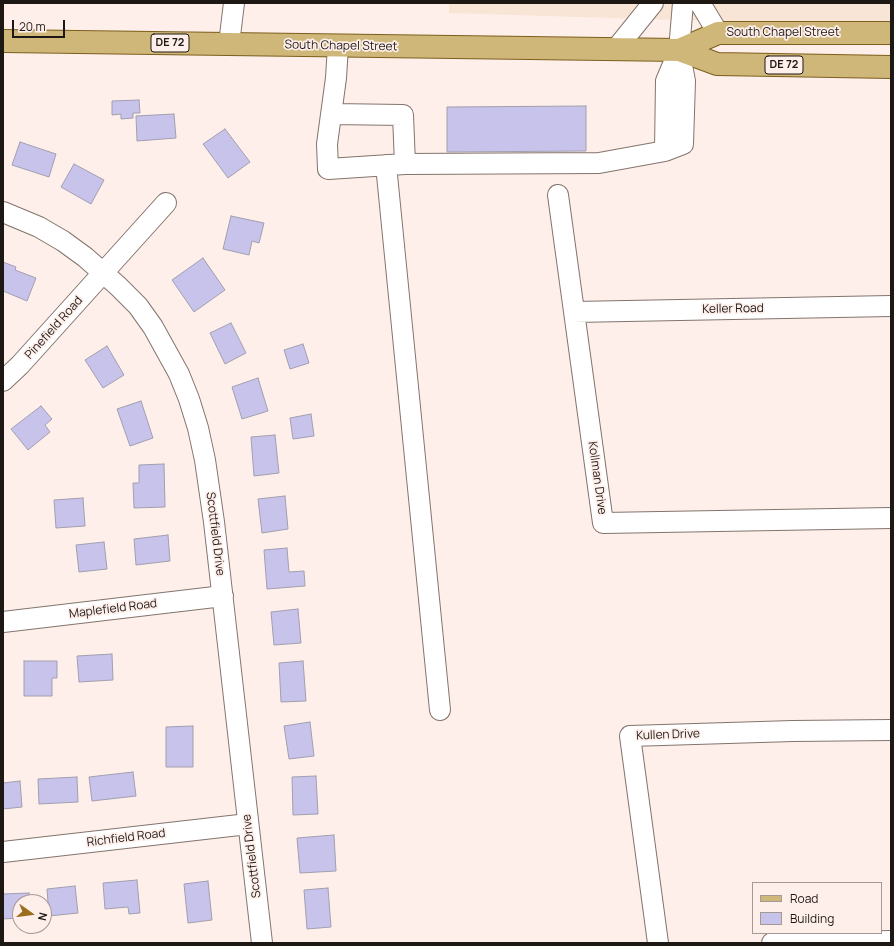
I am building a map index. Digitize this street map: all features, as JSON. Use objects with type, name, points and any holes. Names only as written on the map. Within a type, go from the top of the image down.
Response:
[{"type":"main road","name":"South Chapel Street","points":[[679,50],[718,33],[891,33]]},
{"type":"main road","name":"South Chapel Street","points":[[3,41],[679,50],[717,64],[891,67]]},
{"type":"street","points":[[229,44],[234,3]]},
{"type":"street","points":[[616,49],[653,3]]},
{"type":"street","points":[[338,46],[332,114],[327,144],[328,169],[396,164],[599,163],[665,151],[683,144],[685,81],[679,50],[683,3]]},
{"type":"street","points":[[700,3],[718,33]]},
{"type":"street","points":[[665,151],[666,81],[679,50]]},
{"type":"street","points":[[332,114],[403,115],[396,164],[440,710]]},
{"type":"street","name":"Kollman Drive","points":[[558,195],[603,523],[891,518]]},
{"type":"street","name":"Pinefield Road","points":[[3,381],[20,365],[166,203]]},
{"type":"street","name":"Scottfield Drive","points":[[3,212],[39,228],[63,241],[104,273],[138,306],[153,327],[179,374],[190,399],[205,460],[223,596],[262,943]]},
{"type":"street","name":"Keller Road","points":[[574,312],[891,306]]},
{"type":"street","name":"Maplefield Road","points":[[3,622],[223,596]]},
{"type":"street","name":"Kullen Drive","points":[[658,943],[630,736],[793,731],[891,730]]},
{"type":"street","name":"Richfield Road","points":[[3,852],[248,824]]},
{"type":"street","points":[[772,943],[891,941]]},
{"type":"shaded area","points":[[449,3],[891,3],[891,22],[742,22],[449,13]]},
{"type":"building","points":[[139,100],[140,113],[133,113],[133,118],[121,119],[121,114],[112,115],[112,101]]},
{"type":"building","points":[[586,106],[586,151],[447,152],[447,107]]},
{"type":"building","points":[[174,114],[176,138],[137,141],[136,116]]},
{"type":"building","points":[[225,129],[250,162],[228,178],[203,144]]},
{"type":"building","points":[[20,142],[56,154],[49,177],[12,165]]},
{"type":"building","points":[[74,164],[104,180],[91,204],[61,187]]},
{"type":"building","points":[[231,216],[264,223],[259,243],[252,241],[249,255],[223,249]]},
{"type":"building","points":[[203,258],[225,290],[194,312],[172,280]]},
{"type":"building","points":[[3,262],[16,267],[15,270],[36,278],[27,301],[3,291]]},
{"type":"building","points":[[231,323],[246,353],[225,364],[210,333]]},
{"type":"building","points":[[303,344],[309,363],[290,369],[284,350]]},
{"type":"building","points":[[107,346],[124,375],[103,388],[85,360]]},
{"type":"building","points":[[258,378],[268,411],[242,419],[232,387]]},
{"type":"building","points":[[141,401],[153,438],[130,446],[117,409]]},
{"type":"building","points":[[41,406],[52,419],[45,425],[50,432],[28,450],[11,429]]},
{"type":"building","points":[[311,414],[314,436],[293,439],[290,418]]},
{"type":"building","points":[[275,435],[279,473],[254,476],[251,437]]},
{"type":"building","points":[[164,464],[165,507],[134,508],[133,483],[139,483],[139,465]]},
{"type":"building","points":[[285,496],[288,529],[262,533],[258,499]]},
{"type":"building","points":[[83,498],[85,526],[56,528],[54,500]]},
{"type":"building","points":[[168,535],[170,561],[136,565],[134,539]]},
{"type":"building","points":[[104,542],[107,569],[79,572],[76,545]]},
{"type":"building","points":[[287,548],[289,572],[304,571],[305,586],[267,589],[264,550]]},
{"type":"building","points":[[298,609],[301,643],[274,645],[271,612]]},
{"type":"building","points":[[112,654],[113,680],[79,682],[77,656]]},
{"type":"building","points":[[24,661],[57,661],[57,678],[52,678],[52,696],[24,696]]},
{"type":"building","points":[[303,661],[306,701],[281,702],[279,663]]},
{"type":"building","points":[[310,722],[314,756],[289,759],[284,726]]},
{"type":"building","points":[[193,726],[193,767],[166,767],[166,727]]},
{"type":"building","points":[[133,772],[136,796],[92,801],[89,777]]},
{"type":"building","points":[[316,776],[318,814],[293,815],[292,777]]},
{"type":"building","points":[[77,777],[78,802],[39,804],[38,779]]},
{"type":"building","points":[[20,781],[22,807],[3,809],[3,783]]},
{"type":"building","points":[[334,835],[336,871],[300,873],[297,838]]},
{"type":"building","points":[[137,880],[140,913],[129,914],[128,907],[105,909],[103,883]]},
{"type":"building","points":[[208,881],[212,920],[188,923],[184,884]]},
{"type":"building","points":[[75,886],[78,913],[52,916],[52,894],[47,894],[47,889]]},
{"type":"building","points":[[328,888],[331,927],[307,929],[304,890]]},
{"type":"building","points":[[29,893],[29,894],[12,894],[12,918],[3,919],[3,894]]}]
